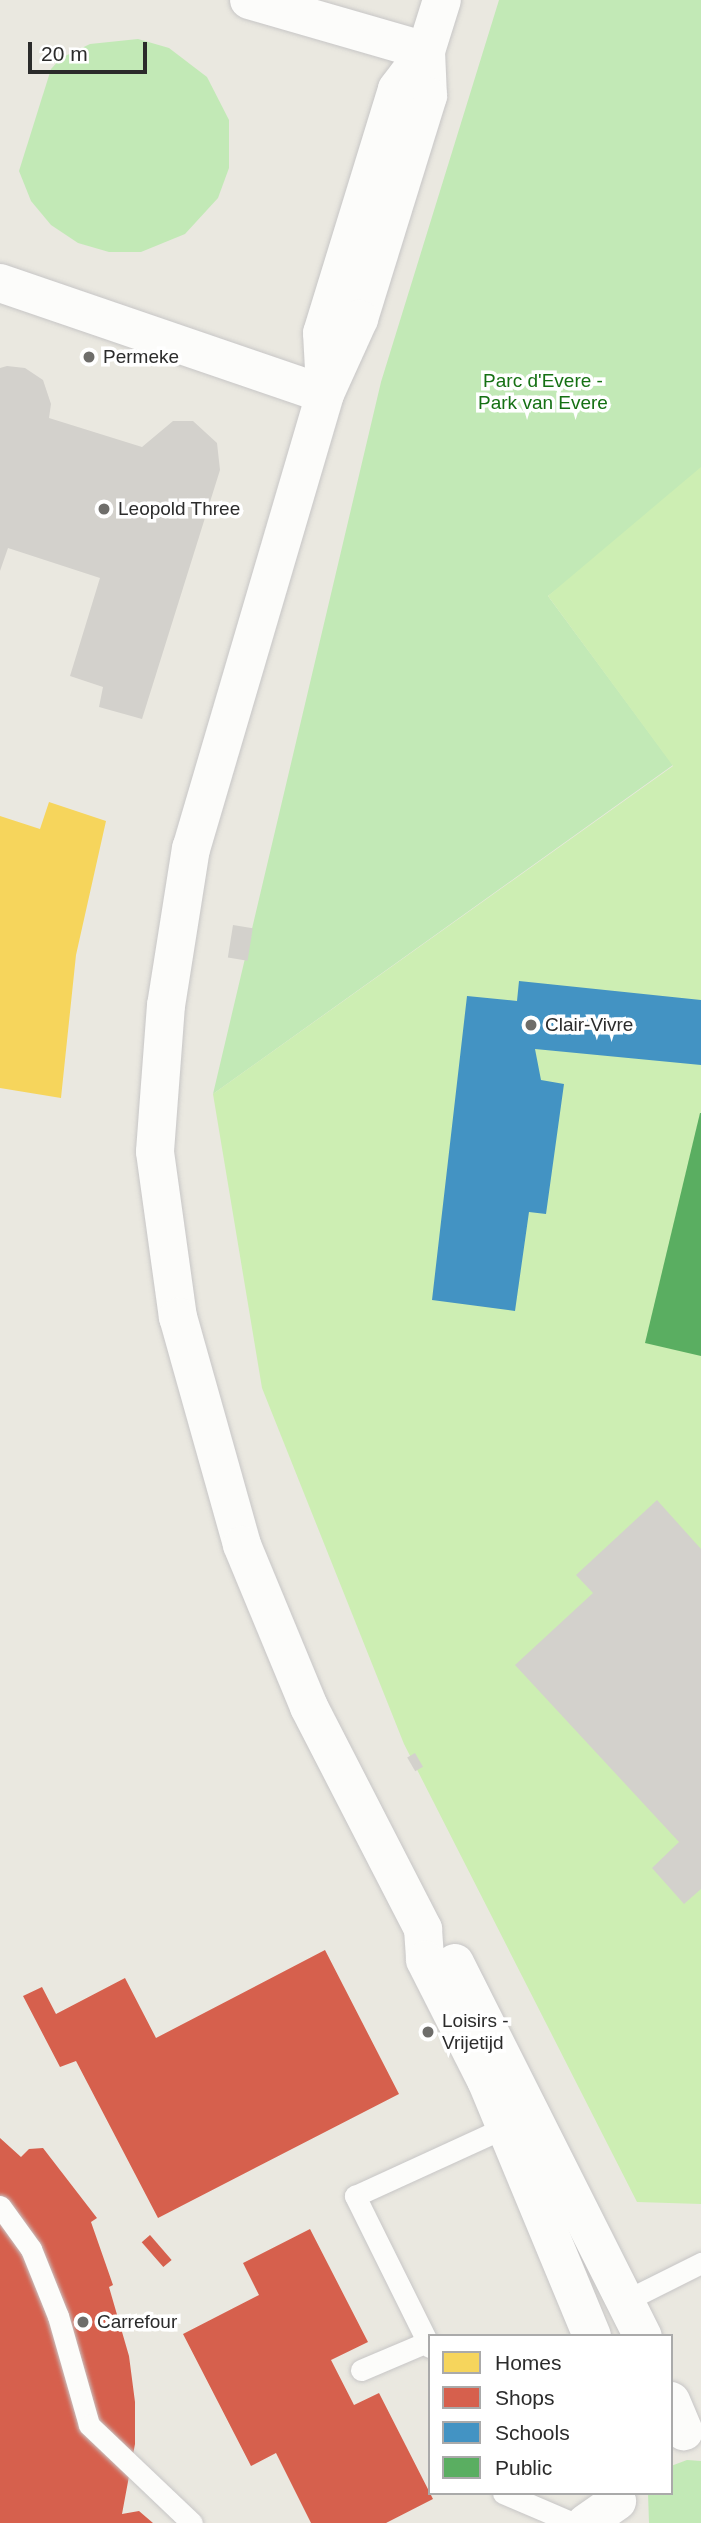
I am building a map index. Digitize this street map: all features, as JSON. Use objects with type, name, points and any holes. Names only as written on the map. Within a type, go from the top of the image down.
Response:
[{"type":"street","points":[[248,0],[426,51]]},
{"type":"street","points":[[442,0],[426,51],[428,96],[359,319],[325,394],[191,848],[166,1005],[155,1152],[178,1317],[242,1545],[309,1707],[423,1929],[446,1949],[485,2018],[642,2334]]},
{"type":"street","points":[[0,283],[325,394]]},
{"type":"street","points":[[423,1929],[425,1960],[506,2127],[591,2334]]},
{"type":"street","points":[[586,2523],[618,2506]]},
{"type":"lane","points":[[428,2342],[355,2196],[506,2127]]},
{"type":"lane","points":[[0,2206],[35,2260],[58,2316],[89,2425],[192,2523]]},
{"type":"lane","points":[[626,2300],[701,2263]]},
{"type":"lane","points":[[361,2370],[428,2344]]},
{"type":"lane","points":[[508,2495],[573,2523]]},
{"type":"green space","name":"Parc d'Evere - Park van Evere","points":[[499,0],[701,0],[701,479],[548,596],[673,765],[213,1094],[381,382]]},
{"type":"green space","points":[[138,39],[169,48],[207,77],[229,120],[229,168],[218,198],[185,234],[141,252],[109,252],[78,243],[51,225],[31,201],[19,171],[51,69],[61,58],[90,44]]},
{"type":"green space","points":[[701,467],[701,2204],[637,2202],[404,1744],[262,1388],[213,1094],[673,766],[548,596]]},
{"type":"green space","points":[[687,2460],[701,2461],[701,2523],[649,2523],[648,2495],[673,2495],[673,2465]]},
{"type":"building: Homes","points":[[49,802],[106,821],[76,955],[61,1098],[0,1088],[0,816],[40,829]]},
{"type":"building: Shops","points":[[325,1950],[399,2094],[158,2218],[76,2061],[60,2067],[23,1996],[42,1987],[56,2014],[125,1978],[156,2038]]},
{"type":"building: Shops","points":[[0,2138],[21,2157],[29,2149],[43,2148],[97,2218],[91,2222],[113,2285],[109,2287],[129,2356],[135,2402],[135,2444],[122,2514],[139,2511],[153,2523],[0,2523]]},
{"type":"building: Shops","points":[[310,2229],[368,2342],[331,2360],[354,2405],[379,2393],[428,2489],[428,2495],[433,2499],[386,2523],[311,2523],[276,2453],[251,2466],[183,2334],[259,2295],[243,2263]]},
{"type":"building: Shops","points":[[150,2235],[172,2260],[163,2267],[142,2242]]},
{"type":"building: Schools","points":[[519,981],[701,1000],[701,1065],[535,1049],[541,1080],[564,1084],[546,1214],[529,1212],[515,1311],[432,1300],[467,996],[517,1001]]},
{"type":"building: Public","points":[[701,1113],[701,1356],[645,1343]]},
{"type":"building: Other","name":"Leopold Three","points":[[0,368],[25,368],[43,380],[51,404],[49,418],[142,447],[173,421],[193,421],[217,443],[220,470],[142,719],[99,707],[103,687],[70,676],[100,578],[8,548],[0,571]]},
{"type":"building: Other","points":[[233,925],[253,928],[248,961],[228,958]]},
{"type":"building: Other","points":[[657,1500],[701,1549],[701,1889],[684,1904],[652,1868],[679,1842],[515,1665],[593,1593],[576,1575]]},
{"type":"building: Other","points":[[415,1753],[423,1767],[415,1771],[407,1758]]},
{"type":"place","name":"Permeke","points":[[89,357]]},
{"type":"place","name":"Leopold Three","points":[[104,509]]},
{"type":"place","name":"Clair-Vivre","points":[[531,1025]]},
{"type":"place","name":"Loisirs - Vrijetijd","points":[[428,2032]]},
{"type":"place","name":"Carrefour","points":[[83,2322]]}]
